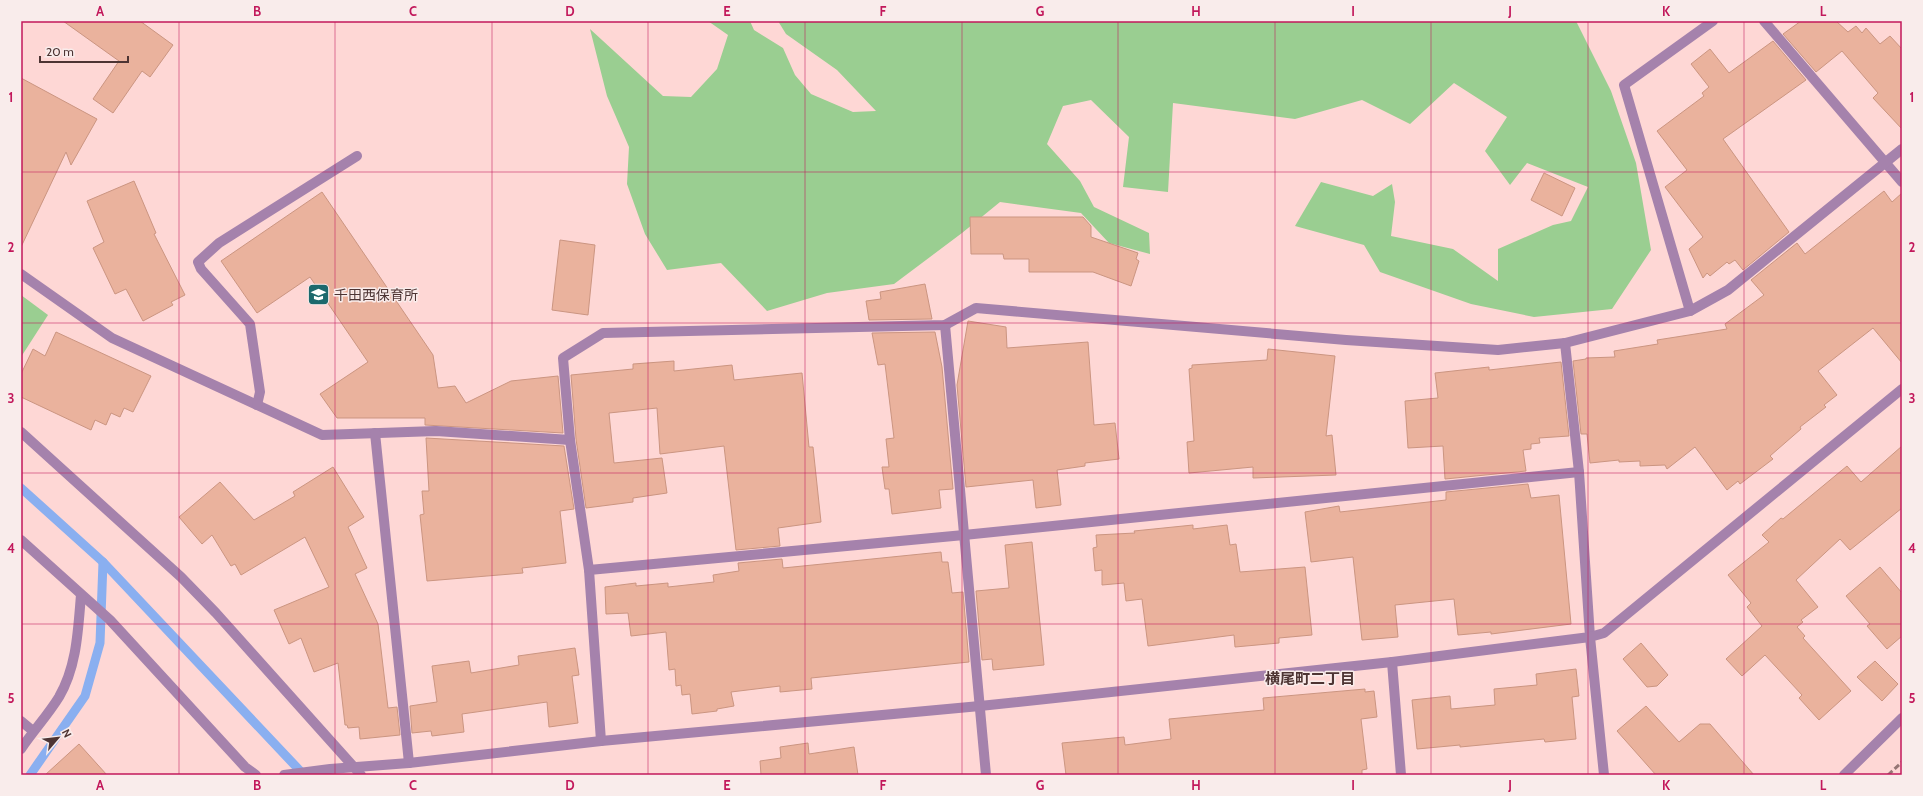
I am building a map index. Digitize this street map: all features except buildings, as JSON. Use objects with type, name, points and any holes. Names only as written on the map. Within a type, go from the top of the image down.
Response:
[{"type":"street","points":[[1690,311],[1624,85],[1713,21]]},
{"type":"street","points":[[1764,21],[1902,182]]},
{"type":"street","points":[[601,741],[589,570],[570,440],[563,358],[603,333],[945,325],[976,308],[1338,339],[1498,350],[1565,343],[1690,311],[1728,290],[1902,149]]},
{"type":"street","points":[[257,405],[260,392],[250,324],[201,269],[198,262],[219,243],[356,156]]},
{"type":"street","points":[[21,274],[112,338],[322,435],[436,431],[570,440]]},
{"type":"street","points":[[945,325],[986,775]]},
{"type":"street","points":[[1565,343],[1579,472],[1590,637],[1604,775]]},
{"type":"street","points":[[284,775],[353,766],[409,763],[601,741],[980,706],[1392,662],[1590,637],[1604,633],[1902,389]]},
{"type":"street","points":[[21,432],[181,577],[216,613],[361,775]]},
{"type":"street","points":[[375,433],[409,763]]},
{"type":"street","points":[[589,570],[964,535],[1579,472]]},
{"type":"street","points":[[21,540],[110,620],[245,767],[256,775]]},
{"type":"street","points":[[21,749],[59,697],[70,675],[77,640],[81,595]]},
{"type":"street","points":[[1392,662],[1401,775]]},
{"type":"street","points":[[1844,775],[1902,718]]},
{"type":"street","points":[[21,721],[33,731]]},
{"type":"green space","points":[[708,21],[750,21],[754,30],[783,48],[795,75],[811,94],[853,112],[876,111],[837,70],[786,34],[778,21],[1576,21],[1611,91],[1636,163],[1651,250],[1612,309],[1534,317],[1471,304],[1380,272],[1364,245],[1295,226],[1321,182],[1373,196],[1392,184],[1395,202],[1391,236],[1453,249],[1498,281],[1498,249],[1553,225],[1571,221],[1588,187],[1527,163],[1510,185],[1485,151],[1507,117],[1454,83],[1410,124],[1362,100],[1295,119],[1173,103],[1168,192],[1123,187],[1129,137],[1091,100],[1063,106],[1047,144],[1080,181],[1094,207],[1149,233],[1150,254],[1109,243],[1081,213],[1000,202],[962,233],[894,284],[827,293],[767,311],[721,263],[667,270],[645,234],[627,184],[629,147],[607,96],[590,29],[663,96],[691,97],[717,69],[728,35]]},
{"type":"green space","points":[[21,295],[48,315],[21,357]]},
{"type":"waterway","points":[[21,488],[103,562],[304,775]]},
{"type":"waterway","points":[[30,775],[85,696],[100,643],[103,562]]},
{"type":"railway","points":[[1888,775],[1902,762]]},
{"type":"place","name":"千田西保育所","points":[[318,295]]},
{"type":"district","name":"横尾町二丁目","points":[[1310,679]]}]
